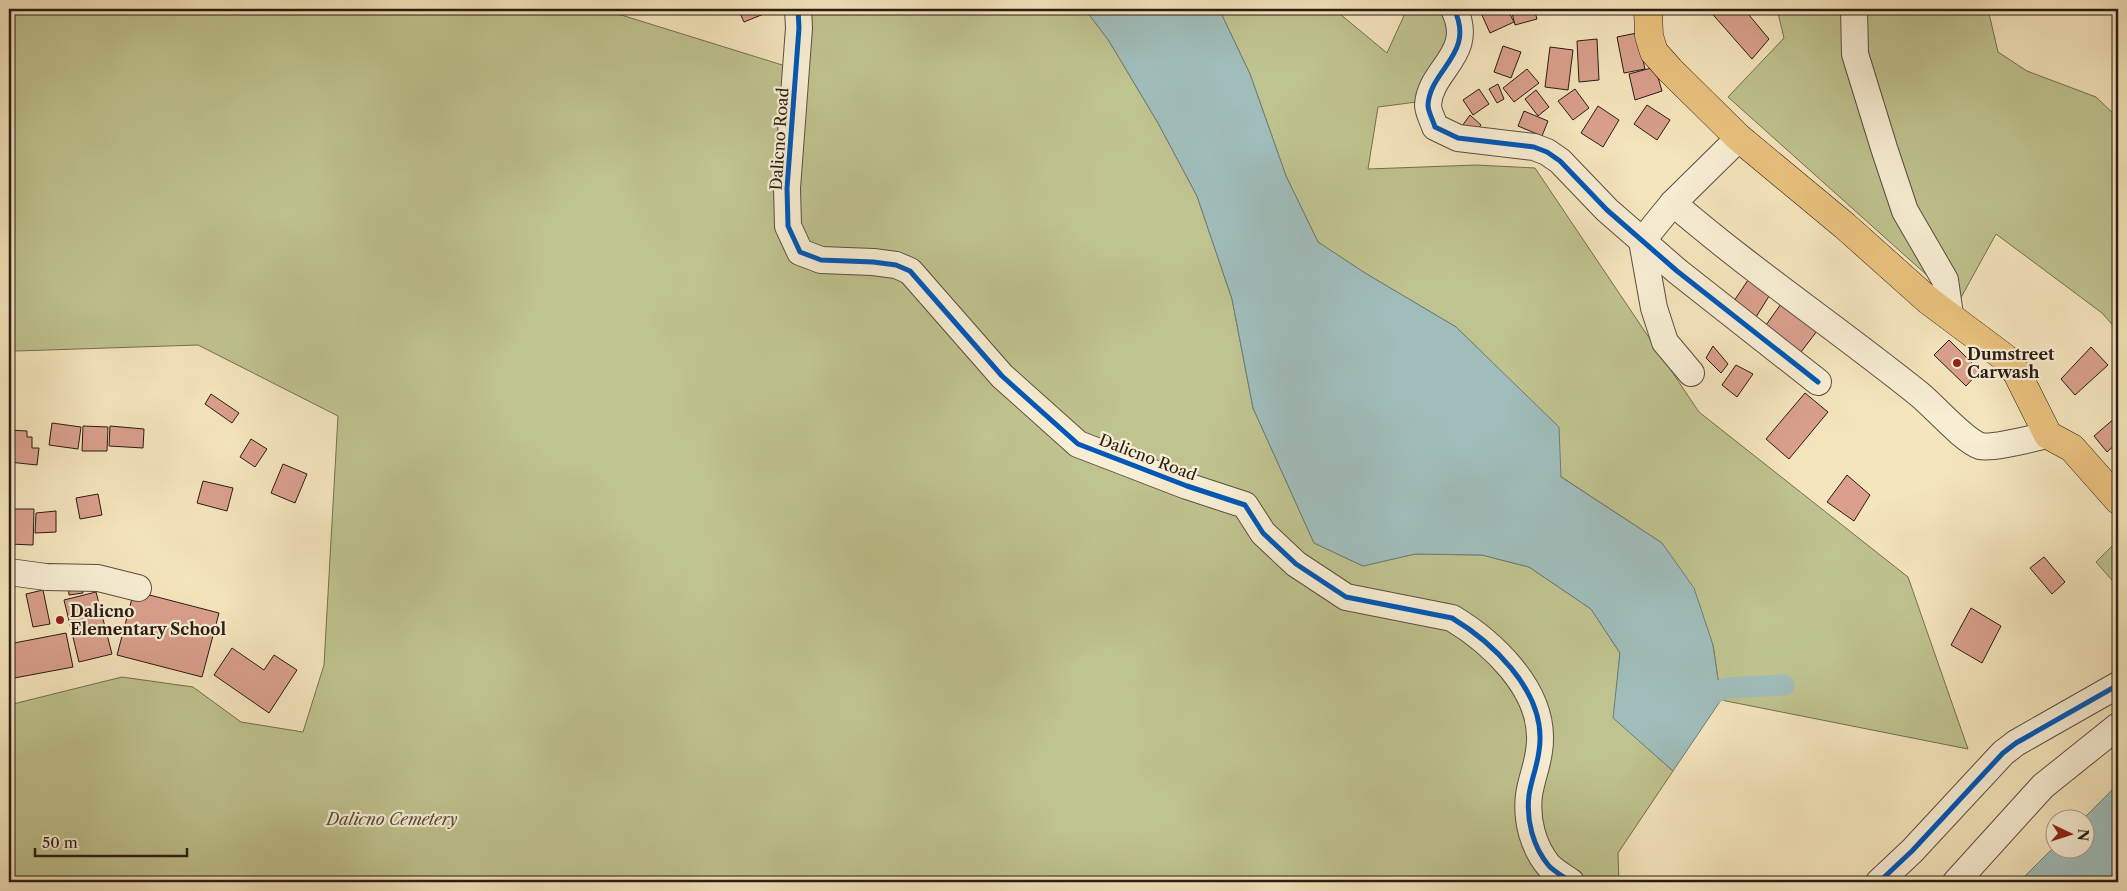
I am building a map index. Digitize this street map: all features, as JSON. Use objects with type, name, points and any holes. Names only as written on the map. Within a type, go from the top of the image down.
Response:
[{"type":"main road","points":[[1648,9],[1649,36],[1654,52],[1670,70],[1739,138],[1845,226],[1929,301],[2004,357],[2017,373],[2048,435],[2072,448],[2118,500]]},
{"type":"street","name":"Dalicno Road","points":[[798,9],[799,28],[788,197],[788,226],[800,252],[821,260],[874,262],[896,265],[910,271],[1002,376],[1078,444],[1187,486],[1245,504],[1263,533],[1296,564],[1346,597],[1452,618],[1466,627],[1488,645],[1527,689],[1538,716],[1540,737],[1538,764],[1530,794],[1528,822],[1539,850],[1550,867],[1571,882]]},
{"type":"street","points":[[1454,9],[1458,16],[1458,50],[1434,88],[1428,105],[1435,127],[1458,138],[1534,147],[1546,152],[1560,162],[1607,210],[1677,271],[1818,382]]},
{"type":"street","points":[[1854,9],[1855,54],[1884,148],[1905,211],[1945,280],[1950,315]]},
{"type":"street","points":[[1691,373],[1665,342],[1654,308],[1642,241],[1672,203],[1739,138]]},
{"type":"street","points":[[1672,203],[1716,240],[1920,395],[1970,440],[1981,446],[1998,445],[2048,435]]},
{"type":"street","points":[[9,572],[46,577],[98,578],[138,588]]},
{"type":"street","points":[[1879,882],[1912,851],[2003,753],[2016,743],[2118,685]]},
{"type":"street","points":[[1956,882],[2043,786],[2118,726]]},
{"type":"green space","name":"Dalicno Cemetery","points":[[9,9],[602,9],[808,73],[806,9],[1085,9],[1109,41],[1158,123],[1197,196],[1232,299],[1253,408],[1314,543],[1363,566],[1415,554],[1482,555],[1529,567],[1591,609],[1620,653],[1614,718],[1673,771],[1618,853],[1619,882],[9,882],[9,705],[122,677],[193,687],[241,722],[303,732],[324,665],[338,416],[198,345],[17,351],[9,349]]},
{"type":"green space","points":[[1219,9],[1334,9],[1387,53],[1407,9],[1456,9],[1464,29],[1424,101],[1378,107],[1368,169],[1476,165],[1535,168],[1699,412],[1908,577],[1968,749],[1721,700],[1713,645],[1662,543],[1560,476],[1558,427],[1456,327],[1365,273],[1318,242],[1286,176],[1250,74]]},
{"type":"green space","points":[[1777,9],[1988,9],[1998,52],[2027,71],[2096,97],[2117,117],[2118,331],[2102,313],[1996,234],[1958,303],[1728,97],[1784,38]]},
{"type":"green space","points":[[2118,540],[2118,587],[2096,562]]},
{"type":"water","points":[[1085,9],[1219,9],[1250,74],[1286,176],[1318,242],[1365,273],[1456,327],[1559,427],[1561,477],[1662,543],[1694,588],[1713,645],[1721,700],[1673,771],[1613,718],[1620,653],[1591,609],[1529,567],[1482,555],[1415,554],[1363,566],[1314,543],[1253,408],[1232,299],[1197,196],[1158,123],[1109,41]]},
{"type":"water","points":[[2118,784],[2118,882],[2019,882],[2044,857],[2094,858],[2094,808]]},
{"type":"building","points":[[738,9],[776,9],[744,22]]},
{"type":"building","points":[[1489,9],[1507,9],[1514,22],[1490,33],[1481,13]]},
{"type":"building","points":[[1511,9],[1534,9],[1537,19],[1515,25]]},
{"type":"building","points":[[1708,9],[1744,9],[1769,39],[1752,59]]},
{"type":"building","points":[[1637,33],[1645,69],[1624,73],[1617,37]]},
{"type":"building","points":[[1597,39],[1599,80],[1579,82],[1577,41]]},
{"type":"building","points":[[1503,46],[1521,52],[1511,78],[1494,72]]},
{"type":"building","points":[[1550,47],[1573,50],[1568,90],[1545,87]]},
{"type":"building","points":[[1655,67],[1662,91],[1635,100],[1629,74]]},
{"type":"building","points":[[1527,69],[1539,83],[1514,102],[1503,88]]},
{"type":"building","points":[[1498,84],[1504,99],[1497,103],[1489,89]]},
{"type":"building","points":[[1479,89],[1489,104],[1473,115],[1463,100]]},
{"type":"building","points":[[1575,89],[1589,108],[1573,120],[1558,101]]},
{"type":"building","points":[[1536,90],[1549,107],[1538,116],[1525,99]]},
{"type":"building","points":[[1647,105],[1670,120],[1657,140],[1634,124]]},
{"type":"building","points":[[1598,106],[1619,120],[1603,147],[1581,133]]},
{"type":"building","points":[[1524,111],[1548,121],[1542,136],[1518,126]]},
{"type":"building","points":[[1470,115],[1481,125],[1473,135],[1462,126]]},
{"type":"building","points":[[1750,277],[1771,293],[1756,317],[1734,301]]},
{"type":"building","points":[[1781,304],[1817,331],[1801,352],[1766,325]]},
{"type":"building","name":"Dumstreet Carwash","points":[[1949,340],[1980,371],[1966,386],[1934,355]]},
{"type":"building","points":[[1713,346],[1728,364],[1721,373],[1706,358]]},
{"type":"building","points":[[2091,347],[2108,365],[2075,395],[2061,379]]},
{"type":"building","points":[[1736,365],[1753,374],[1737,397],[1722,385]]},
{"type":"building","points":[[1805,393],[1828,412],[1789,459],[1766,439]]},
{"type":"building","points":[[211,394],[239,413],[232,423],[205,404]]},
{"type":"building","points":[[2115,418],[2118,422],[2118,442],[2107,452],[2094,436]]},
{"type":"building","points":[[52,423],[81,427],[78,449],[49,445]]},
{"type":"building","points":[[83,426],[108,427],[107,451],[82,451]]},
{"type":"building","points":[[110,426],[144,429],[143,448],[109,446]]},
{"type":"building","points":[[9,430],[27,431],[27,437],[32,437],[32,448],[39,448],[37,465],[9,462]]},
{"type":"building","points":[[251,439],[267,449],[255,467],[240,457]]},
{"type":"building","points":[[283,464],[307,474],[295,503],[271,493]]},
{"type":"building","points":[[1847,475],[1870,495],[1854,521],[1827,502]]},
{"type":"building","points":[[203,481],[233,488],[227,511],[197,503]]},
{"type":"building","points":[[98,494],[102,515],[80,519],[76,498]]},
{"type":"building","points":[[9,509],[34,509],[33,545],[9,544]]},
{"type":"building","points":[[56,511],[56,532],[35,533],[36,513]]},
{"type":"building","points":[[2044,557],[2065,582],[2052,594],[2030,568]]},
{"type":"building","points":[[81,581],[83,593],[69,595],[68,582]]},
{"type":"building","points":[[43,590],[50,624],[33,627],[26,594]]},
{"type":"building","points":[[134,591],[219,613],[202,677],[117,655]]},
{"type":"building","points":[[96,592],[112,654],[79,662],[64,600]]},
{"type":"building","points":[[1971,608],[2001,626],[1982,663],[1951,645]]},
{"type":"building","points":[[66,633],[73,667],[9,679],[9,644]]},
{"type":"building","points":[[232,648],[264,670],[274,655],[297,670],[269,713],[214,675]]},
{"type":"waterway","points":[[1695,702],[1726,688],[1784,685]]},
{"type":"cycle path","points":[[798,9],[799,28],[787,188],[788,226],[800,252],[821,260],[873,262],[896,265],[910,271],[1002,376],[1078,444],[1187,486],[1245,505],[1263,533],[1296,564],[1346,597],[1452,618],[1483,640],[1511,668],[1532,702],[1538,720],[1540,739],[1539,754],[1528,804],[1532,833],[1543,859],[1551,868],[1571,882]]},
{"type":"cycle path","points":[[1454,9],[1459,25],[1460,38],[1456,50],[1431,92],[1428,105],[1435,127],[1458,138],[1534,147],[1547,152],[1560,161],[1607,210],[1677,271],[1818,382]]},
{"type":"cycle path","points":[[1879,882],[1912,851],[2003,753],[2016,743],[2118,685]]},
{"type":"place","name":"Dumstreet Carwash","points":[[1957,363]]},
{"type":"place","name":"Dalicno Elementary School","points":[[60,620]]}]
